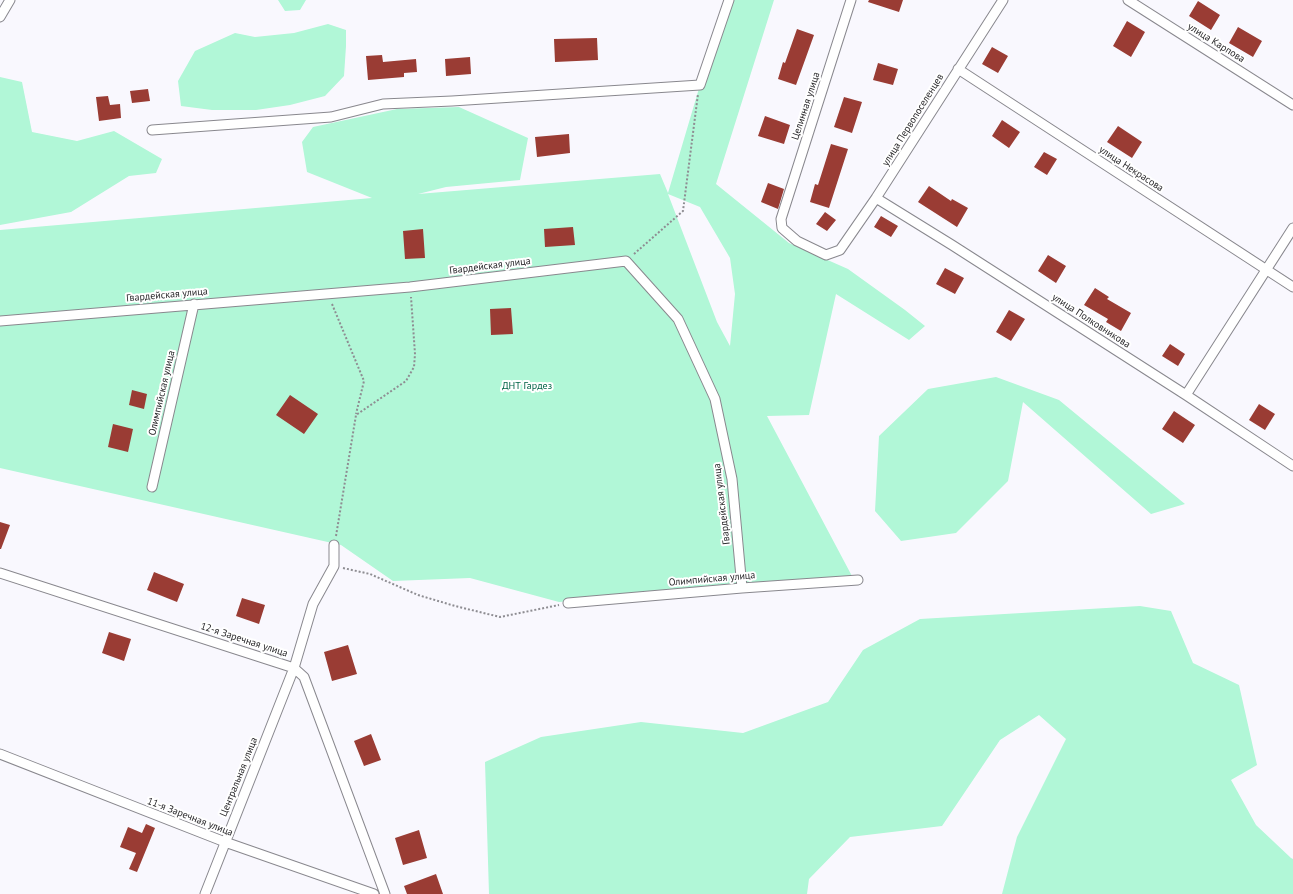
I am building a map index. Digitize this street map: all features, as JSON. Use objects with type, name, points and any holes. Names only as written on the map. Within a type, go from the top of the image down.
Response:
[{"type":"street","points":[[0,17],[10,0]]},
{"type":"street","points":[[152,130],[331,117],[383,104],[700,85],[729,0]]},
{"type":"street","name":"Целинная улица","points":[[840,250],[826,255],[797,241],[782,228],[781,219],[851,0]]},
{"type":"street","name":"улица Первопоселенцев","points":[[840,250],[876,198],[1003,0]]},
{"type":"street","name":"улица Карпова","points":[[1128,0],[1293,105]]},
{"type":"street","name":"улица Некрасова","points":[[958,69],[1293,287]]},
{"type":"street","name":"улица Полковникова","points":[[876,198],[952,244],[1293,466]]},
{"type":"street","points":[[1186,395],[1293,228]]},
{"type":"street","name":"Гвардейская улица","points":[[0,321],[410,287],[626,261],[678,319],[715,399],[732,479],[742,588]]},
{"type":"street","name":"Олимпийская улица","points":[[152,487],[194,304]]},
{"type":"street","points":[[334,545],[334,566]]},
{"type":"street","name":"Центральная улица","points":[[205,894],[294,668],[313,604],[334,566]]},
{"type":"street","name":"12-я Заречная улица","points":[[0,573],[294,668],[304,677],[385,894]]},
{"type":"street","name":"Олимпийская улица","points":[[568,603],[858,580]]},
{"type":"street","name":"11-я Заречная улица","points":[[0,754],[225,842],[374,894]]},
{"type":"path","points":[[626,261],[683,211],[700,85]]},
{"type":"path","points":[[356,415],[406,381],[414,367],[415,354],[410,287]]},
{"type":"path","points":[[327,293],[364,381],[356,415],[334,545]]},
{"type":"path","points":[[334,566],[370,574],[418,595],[500,617],[568,603]]},
{"type":"green space","points":[[278,0],[306,0],[300,10],[285,11]]},
{"type":"green space","name":"ДНТ Гардез","points":[[734,0],[774,0],[716,184],[789,243],[848,269],[925,326],[909,340],[836,294],[809,415],[767,416],[853,578],[559,602],[470,578],[393,581],[341,545],[0,468],[0,230],[372,198],[307,172],[302,142],[313,127],[397,109],[459,107],[528,138],[520,180],[446,187],[418,194],[660,174],[668,193],[700,85]],"holes":[[[668,194],[700,207],[730,258],[735,294],[730,346],[717,322]]]},
{"type":"green space","points":[[328,24],[346,30],[346,46],[344,76],[325,96],[290,105],[256,110],[212,110],[181,106],[178,81],[195,51],[235,33],[255,37],[294,33]]},
{"type":"green space","points":[[0,77],[22,82],[32,132],[77,141],[114,131],[162,159],[156,173],[129,176],[71,212],[0,225]]},
{"type":"green space","points":[[996,377],[1059,400],[1185,504],[1151,514],[1023,402],[1008,481],[956,533],[901,541],[875,511],[879,436],[928,389]]},
{"type":"green space","points":[[1140,606],[1171,611],[1193,663],[1239,685],[1257,765],[1231,780],[1256,825],[1293,859],[1293,894],[1002,894],[1017,837],[1066,739],[1039,715],[1000,740],[942,826],[850,837],[809,879],[807,894],[489,894],[485,762],[541,737],[641,722],[743,733],[828,702],[863,650],[920,619]]},
{"type":"building","points":[[869,0],[903,0],[899,12],[868,2]]},
{"type":"building","points":[[1198,1],[1220,15],[1211,30],[1189,16]]},
{"type":"building","points":[[1127,21],[1145,32],[1131,57],[1113,46]]},
{"type":"building","points":[[1238,27],[1262,41],[1253,57],[1229,43]]},
{"type":"building","points":[[797,29],[814,35],[796,85],[778,79],[783,62],[785,63]]},
{"type":"building","points":[[597,38],[598,60],[555,62],[554,39]]},
{"type":"building","points":[[992,47],[1008,56],[998,73],[982,64]]},
{"type":"building","points":[[382,55],[383,62],[416,59],[417,72],[404,73],[404,77],[368,80],[366,56]]},
{"type":"building","points":[[470,57],[471,74],[446,76],[445,59]]},
{"type":"building","points":[[878,63],[898,69],[893,85],[873,80]]},
{"type":"building","points":[[148,89],[150,101],[132,103],[130,91]]},
{"type":"building","points":[[108,96],[110,105],[120,104],[121,118],[99,121],[96,97]]},
{"type":"building","points":[[844,97],[862,102],[852,133],[834,127]]},
{"type":"building","points":[[765,116],[790,125],[784,144],[758,136]]},
{"type":"building","points":[[1002,120],[1020,132],[1009,148],[992,136]]},
{"type":"building","points":[[1118,126],[1142,142],[1132,158],[1107,142]]},
{"type":"building","points":[[569,134],[570,153],[537,157],[535,137]]},
{"type":"building","points":[[831,144],[848,149],[829,208],[810,202],[815,184],[818,185]]},
{"type":"building","points":[[1044,152],[1057,159],[1047,175],[1034,167]]},
{"type":"building","points":[[768,183],[784,189],[778,209],[761,202]]},
{"type":"building","points":[[929,186],[951,201],[952,199],[968,208],[957,227],[918,202]]},
{"type":"building","points":[[825,212],[836,220],[827,231],[816,224]]},
{"type":"building","points":[[881,216],[898,226],[891,237],[874,227]]},
{"type":"building","points":[[573,227],[575,245],[545,247],[544,229]]},
{"type":"building","points":[[423,229],[425,258],[405,259],[403,231]]},
{"type":"building","points":[[1048,255],[1066,266],[1056,283],[1038,271]]},
{"type":"building","points":[[945,268],[964,278],[955,294],[936,284]]},
{"type":"building","points":[[1095,288],[1109,297],[1107,299],[1131,313],[1121,331],[1106,322],[1108,319],[1084,305]]},
{"type":"building","points":[[511,308],[513,334],[491,335],[490,309]]},
{"type":"building","points":[[1009,310],[1025,319],[1011,341],[996,332]]},
{"type":"building","points":[[1170,344],[1185,354],[1178,366],[1162,356]]},
{"type":"building","points":[[132,390],[147,394],[144,409],[129,405]]},
{"type":"building","points":[[290,395],[318,414],[304,434],[276,415]]},
{"type":"building","points":[[1259,404],[1275,414],[1265,430],[1249,420]]},
{"type":"building","points":[[1174,411],[1195,425],[1183,443],[1162,429]]},
{"type":"building","points":[[113,424],[133,429],[128,452],[108,447]]},
{"type":"building","points":[[0,522],[10,525],[1,549],[0,549]]},
{"type":"building","points":[[154,572],[184,584],[177,602],[147,590]]},
{"type":"building","points":[[242,598],[265,605],[259,624],[236,616]]},
{"type":"building","points":[[109,632],[131,639],[124,661],[102,653]]},
{"type":"building","points":[[348,645],[357,674],[332,681],[324,652]]},
{"type":"building","points":[[371,734],[381,760],[364,766],[354,741]]},
{"type":"building","points":[[146,824],[155,828],[137,872],[129,869],[136,853],[120,847],[128,827],[142,833]]},
{"type":"building","points":[[419,830],[427,858],[403,865],[395,838]]},
{"type":"building","points":[[436,874],[443,894],[407,894],[404,886]]}]
